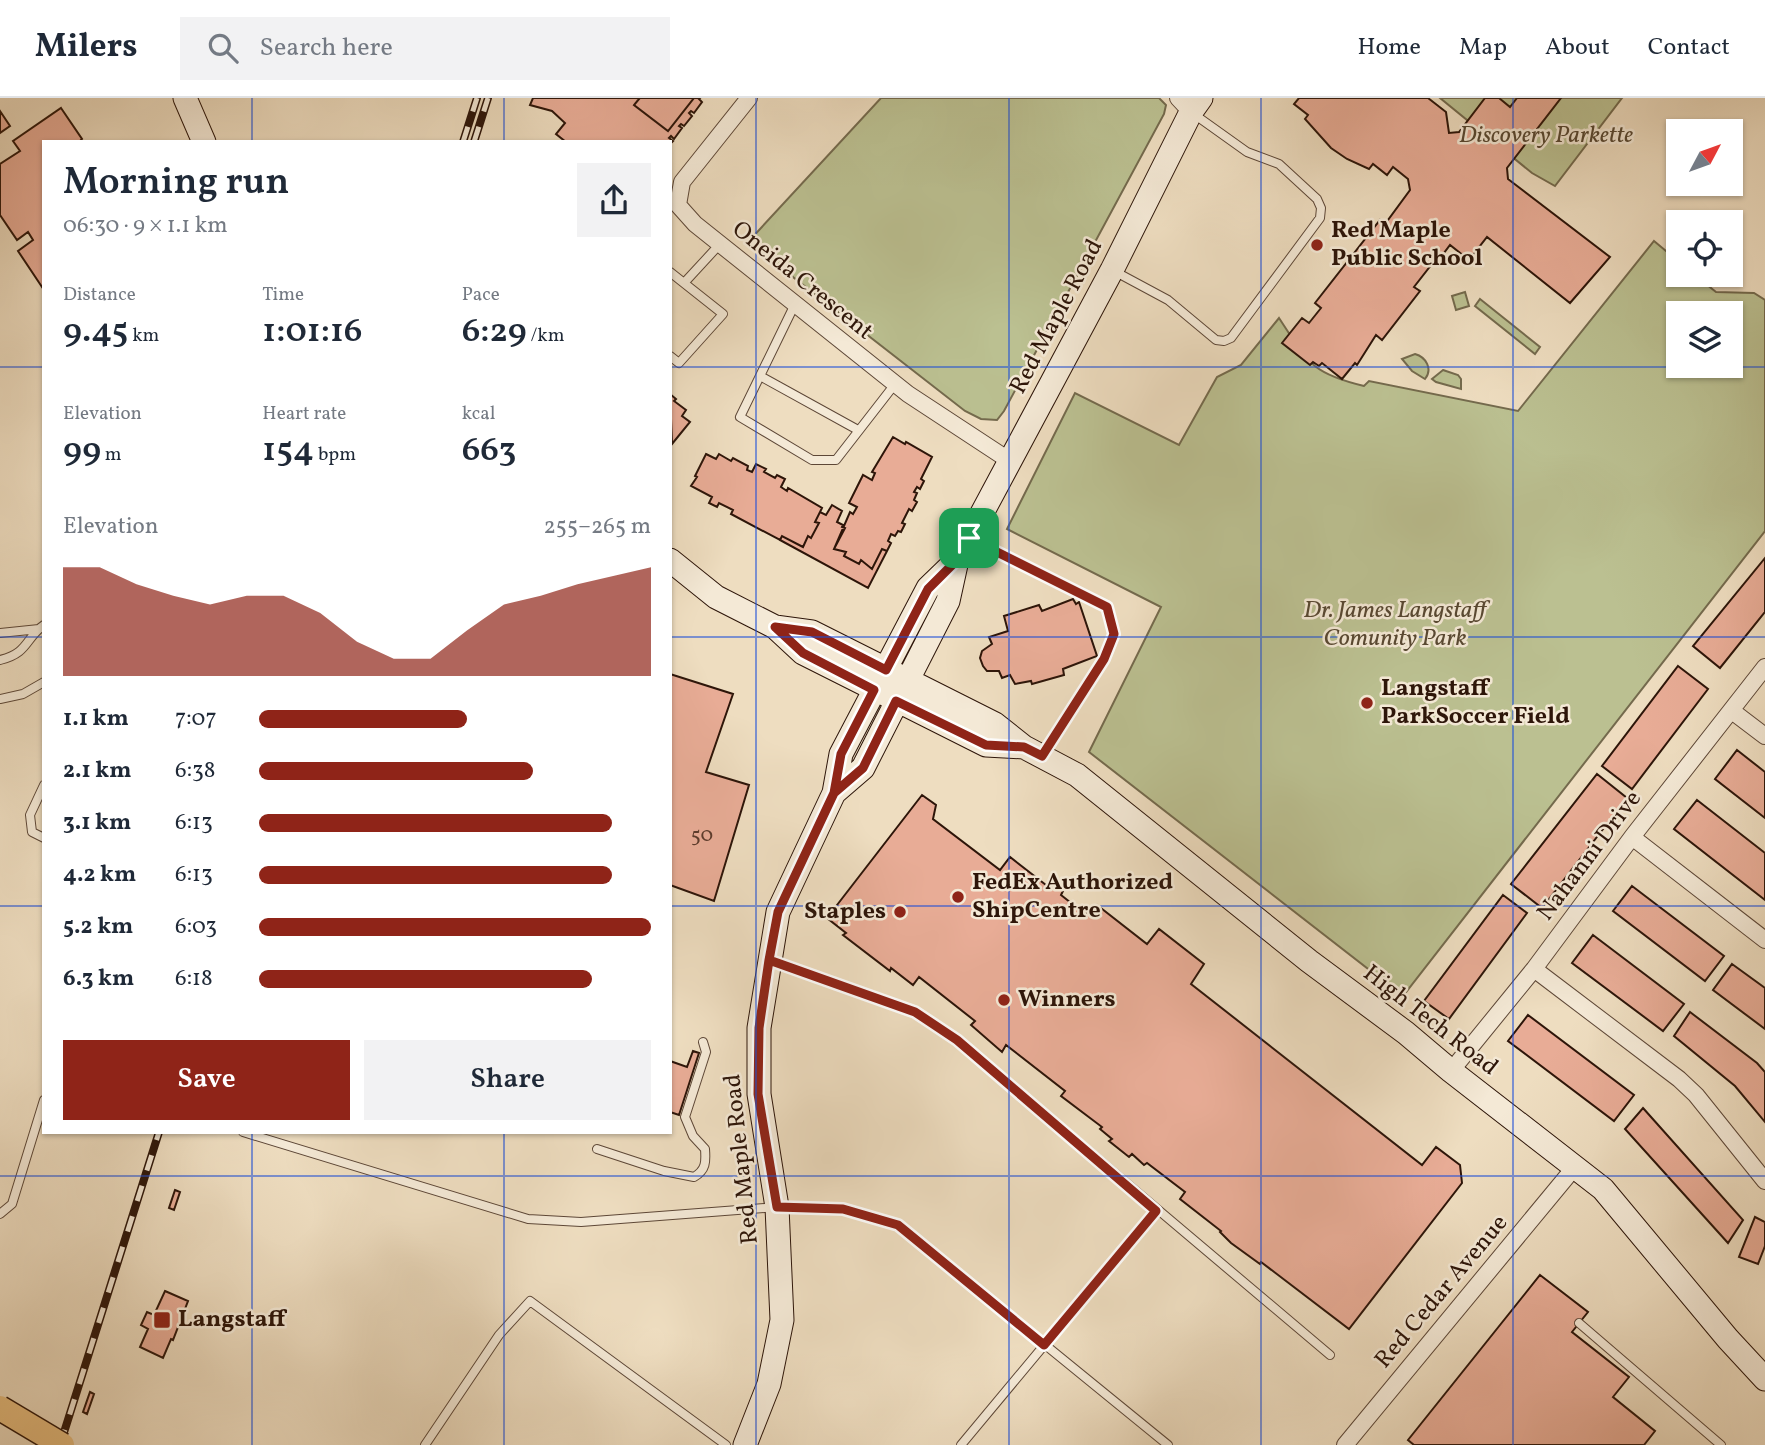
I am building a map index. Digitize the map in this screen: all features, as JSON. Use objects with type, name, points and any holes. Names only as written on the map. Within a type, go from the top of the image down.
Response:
[{"type":"main road","points":[[0,1408],[62,1445]]},
{"type":"street","points":[[184,98],[203,140]]},
{"type":"street","name":"Oneida Crescent","points":[[749,98],[682,182],[674,210],[895,384],[1010,461]]},
{"type":"street","name":"Red Maple Road","points":[[834,793],[863,768],[909,680],[948,601],[957,560],[1112,270],[1190,103]]},
{"type":"street","name":"Red Maple Road","points":[[745,1445],[769,1384],[782,1320],[777,1207],[758,1094],[759,1028],[778,912],[834,793],[841,754],[928,589],[957,560]]},
{"type":"street","name":"High Tech Road","points":[[672,562],[716,597],[775,627],[803,653],[986,745],[1033,751]]},
{"type":"street","name":"High Tech Road","points":[[775,627],[812,632],[995,724],[1033,751],[1077,775],[1309,961],[1406,1033],[1602,1189],[1765,1379]]},
{"type":"street","name":"Nahanni Drive","points":[[1451,1071],[1534,969],[1632,837],[1765,667]]},
{"type":"street","points":[[1732,711],[1765,737]]},
{"type":"street","points":[[1632,837],[1765,940]]},
{"type":"street","points":[[1534,969],[1679,1079],[1696,1095],[1765,1181]]},
{"type":"street","name":"Red Cedar Avenue","points":[[1345,1445],[1574,1168]]},
{"type":"lane","points":[[1112,270],[1168,300],[1216,340],[1224,341],[1231,338],[1321,218],[1317,199],[1279,164],[1247,152],[1190,103]]},
{"type":"lane","points":[[684,283],[720,244]]},
{"type":"lane","points":[[672,274],[723,314],[679,363],[672,358]]},
{"type":"lane","points":[[795,304],[740,418],[812,460],[836,460],[895,384]]},
{"type":"lane","points":[[760,376],[858,430]]},
{"type":"lane","points":[[969,538],[1107,607],[1114,634],[1104,659],[1033,751]]},
{"type":"lane","points":[[0,633],[42,630]]},
{"type":"lane","points":[[0,660],[24,649],[42,630]]},
{"type":"lane","points":[[0,699],[23,694],[42,683]]},
{"type":"lane","points":[[42,789],[30,816],[32,832],[42,837]]},
{"type":"lane","points":[[769,960],[915,1012],[957,1040],[1156,1211],[1330,1355]]},
{"type":"lane","points":[[597,1149],[664,1171],[694,1177],[699,1174],[704,1167],[705,1149],[693,1136],[685,1117],[706,1052],[703,1042]]},
{"type":"lane","points":[[0,1214],[12,1204],[42,1106]]},
{"type":"lane","points":[[250,1134],[528,1219],[581,1222],[777,1207],[843,1209],[898,1225],[1168,1445]]},
{"type":"lane","points":[[961,1445],[1156,1211]]},
{"type":"lane","points":[[425,1445],[499,1335],[530,1301],[726,1445]]},
{"type":"lane","points":[[1579,1323],[1721,1445]]},
{"type":"green space","points":[[881,98],[1159,98],[1166,105],[1164,114],[997,420],[981,419],[965,411],[748,242]]},
{"type":"green space","name":"Discovery Parkette","points":[[1440,98],[1622,98],[1555,186],[1532,173]]},
{"type":"green space","name":"Dr. James Langstaff Comunity Park","points":[[1654,241],[1666,251],[1666,287],[1710,287],[1716,292],[1754,293],[1765,300],[1765,531],[1403,996],[1089,752],[1161,607],[1007,529],[1075,393],[1179,445],[1217,377],[1241,365],[1279,318],[1312,364],[1346,381],[1364,386],[1369,381],[1518,411]]},
{"type":"green space","points":[[1465,292],[1469,306],[1456,310],[1452,296]]},
{"type":"green space","points":[[1480,299],[1540,347],[1535,354],[1475,306]]},
{"type":"green space","points":[[1415,354],[1427,364],[1425,379],[1412,371],[1402,359]]},
{"type":"green space","points":[[1443,370],[1458,375],[1461,389],[1432,379]]},
{"type":"building","points":[[533,98],[700,98],[702,102],[694,113],[689,113],[692,116],[684,126],[679,126],[682,128],[674,139],[671,136],[669,138],[672,140],[564,140],[556,134],[565,123],[552,111],[530,105]]},
{"type":"building","points":[[637,98],[694,98],[668,131],[634,105],[639,99]]},
{"type":"building","points":[[1299,98],[1428,98],[1446,112],[1449,133],[1459,132],[1485,98],[1499,98],[1510,107],[1517,98],[1561,98],[1507,168],[1508,179],[1610,257],[1570,303],[1487,237],[1469,260],[1450,245],[1414,287],[1420,291],[1382,340],[1376,335],[1357,365],[1355,363],[1342,379],[1322,363],[1319,366],[1313,362],[1310,365],[1282,343],[1302,318],[1309,323],[1321,308],[1315,303],[1380,220],[1385,224],[1410,190],[1408,179],[1393,167],[1387,175],[1373,164],[1369,169],[1331,148],[1305,119],[1308,115],[1294,104]]},
{"type":"building","points":[[61,108],[82,139],[42,140],[42,287],[18,251],[33,240],[28,232],[17,240],[0,215],[0,164],[20,151],[13,141]]},
{"type":"building","points":[[0,111],[10,126],[0,133]]},
{"type":"building","points":[[672,396],[676,399],[674,401],[686,410],[682,416],[690,422],[672,444]]},
{"type":"building","points":[[893,437],[932,457],[921,479],[924,481],[920,489],[917,487],[914,492],[917,493],[914,500],[917,502],[912,511],[909,509],[901,532],[898,531],[895,536],[891,534],[887,551],[882,549],[872,569],[861,560],[859,564],[844,556],[846,552],[834,549],[850,512],[853,514],[857,507],[849,503],[863,475],[872,480],[875,473],[872,472]]},
{"type":"building","points":[[706,454],[716,459],[719,454],[731,461],[733,458],[748,466],[747,470],[752,472],[756,464],[775,478],[777,475],[785,479],[781,487],[787,491],[788,488],[822,508],[815,522],[819,523],[811,538],[808,536],[803,547],[782,536],[780,540],[731,514],[733,510],[719,503],[717,507],[709,503],[712,497],[691,486]]},
{"type":"building","points":[[832,505],[842,511],[837,522],[845,528],[834,549],[846,552],[844,556],[859,564],[861,560],[872,569],[882,549],[887,551],[868,588],[780,540],[782,536],[803,547],[819,523],[815,522],[820,512],[826,515]]},
{"type":"building","points":[[1765,558],[1765,612],[1720,668],[1693,646]]},
{"type":"building","points":[[1073,599],[1076,604],[1079,602],[1097,656],[1063,669],[1064,675],[1032,684],[1031,681],[1015,684],[1010,675],[1002,678],[999,671],[987,671],[983,666],[980,658],[982,651],[992,644],[989,637],[1008,631],[1004,616],[1039,605],[1042,611]]},
{"type":"building","points":[[1678,666],[1708,689],[1632,789],[1602,766]]},
{"type":"building","points":[[672,675],[733,694],[706,772],[749,785],[714,901],[672,886]]},
{"type":"building","points":[[1737,750],[1765,772],[1765,818],[1715,779]]},
{"type":"building","points":[[1597,774],[1627,798],[1542,908],[1511,884]]},
{"type":"building","points":[[922,795],[936,805],[933,819],[1000,870],[1010,857],[1046,885],[1057,878],[1064,889],[1061,895],[1085,914],[1097,905],[1147,944],[1159,929],[1204,964],[1191,984],[1422,1165],[1436,1147],[1460,1165],[1462,1183],[1349,1329],[1261,1262],[1260,1264],[1231,1243],[1221,1231],[1180,1199],[1185,1192],[1147,1163],[1144,1165],[1132,1154],[1129,1157],[1109,1141],[1112,1139],[1100,1129],[1102,1127],[1061,1096],[1065,1091],[1006,1045],[1002,1052],[971,1025],[975,1021],[919,977],[913,985],[891,968],[890,971],[843,935],[846,933],[827,918]]},
{"type":"building","points":[[1697,800],[1765,853],[1765,900],[1674,829]]},
{"type":"building","points":[[1632,886],[1724,956],[1705,981],[1613,911]]},
{"type":"building","points":[[1503,895],[1527,913],[1449,1019],[1424,1001]]},
{"type":"building","points":[[1593,935],[1684,1004],[1663,1031],[1572,963]]},
{"type":"building","points":[[1732,964],[1765,988],[1765,1029],[1713,990]]},
{"type":"building","points":[[1690,1012],[1765,1072],[1765,1122],[1735,1086],[1674,1036]]},
{"type":"building","points":[[1528,1015],[1634,1095],[1614,1121],[1508,1041]]},
{"type":"building","points":[[693,1051],[699,1053],[679,1115],[672,1113],[672,1062],[687,1067]]},
{"type":"building","points":[[1643,1108],[1743,1220],[1728,1243],[1625,1129]]},
{"type":"building","points":[[175,1190],[180,1192],[174,1210],[169,1208]]},
{"type":"building","points":[[1755,1217],[1765,1222],[1765,1246],[1758,1264],[1739,1257]]},
{"type":"building","points":[[1540,1275],[1588,1312],[1572,1332],[1629,1377],[1613,1397],[1655,1431],[1644,1445],[1414,1445],[1408,1440]]},
{"type":"building","name":"Langstaff","points":[[165,1291],[188,1301],[163,1358],[140,1347],[148,1329],[141,1325],[147,1312],[154,1315]]},
{"type":"building","points":[[90,1392],[94,1394],[87,1414],[83,1412]]},
{"type":"railway","points":[[464,140],[477,98]]},
{"type":"railway","points":[[475,140],[488,98]]},
{"type":"railway","points":[[60,1445],[158,1134]]},
{"type":"place","name":"Red Maple Public School","points":[[1317,245]]},
{"type":"place","name":"Langstaff ParkSoccer Field","points":[[1367,703]]},
{"type":"place","name":"FedEx Authorized ShipCentre","points":[[958,897]]},
{"type":"place","name":"Staples","points":[[900,912]]},
{"type":"place","name":"Winners","points":[[1004,1000]]},
{"type":"place","name":"Langstaff","points":[[162,1320]]},
{"type":"route","points":[[969,538],[957,560],[928,589],[886,670],[812,632],[775,627],[803,653],[874,690],[841,754],[834,793],[778,912],[769,960],[759,1028],[758,1094],[777,1207],[843,1209],[898,1225],[1044,1345],[1156,1211],[957,1040],[915,1012],[769,960],[778,912],[810,843],[834,793],[863,768],[896,701],[986,745],[1024,747],[1042,756],[1104,659],[1114,634],[1107,607],[969,538]]}]
